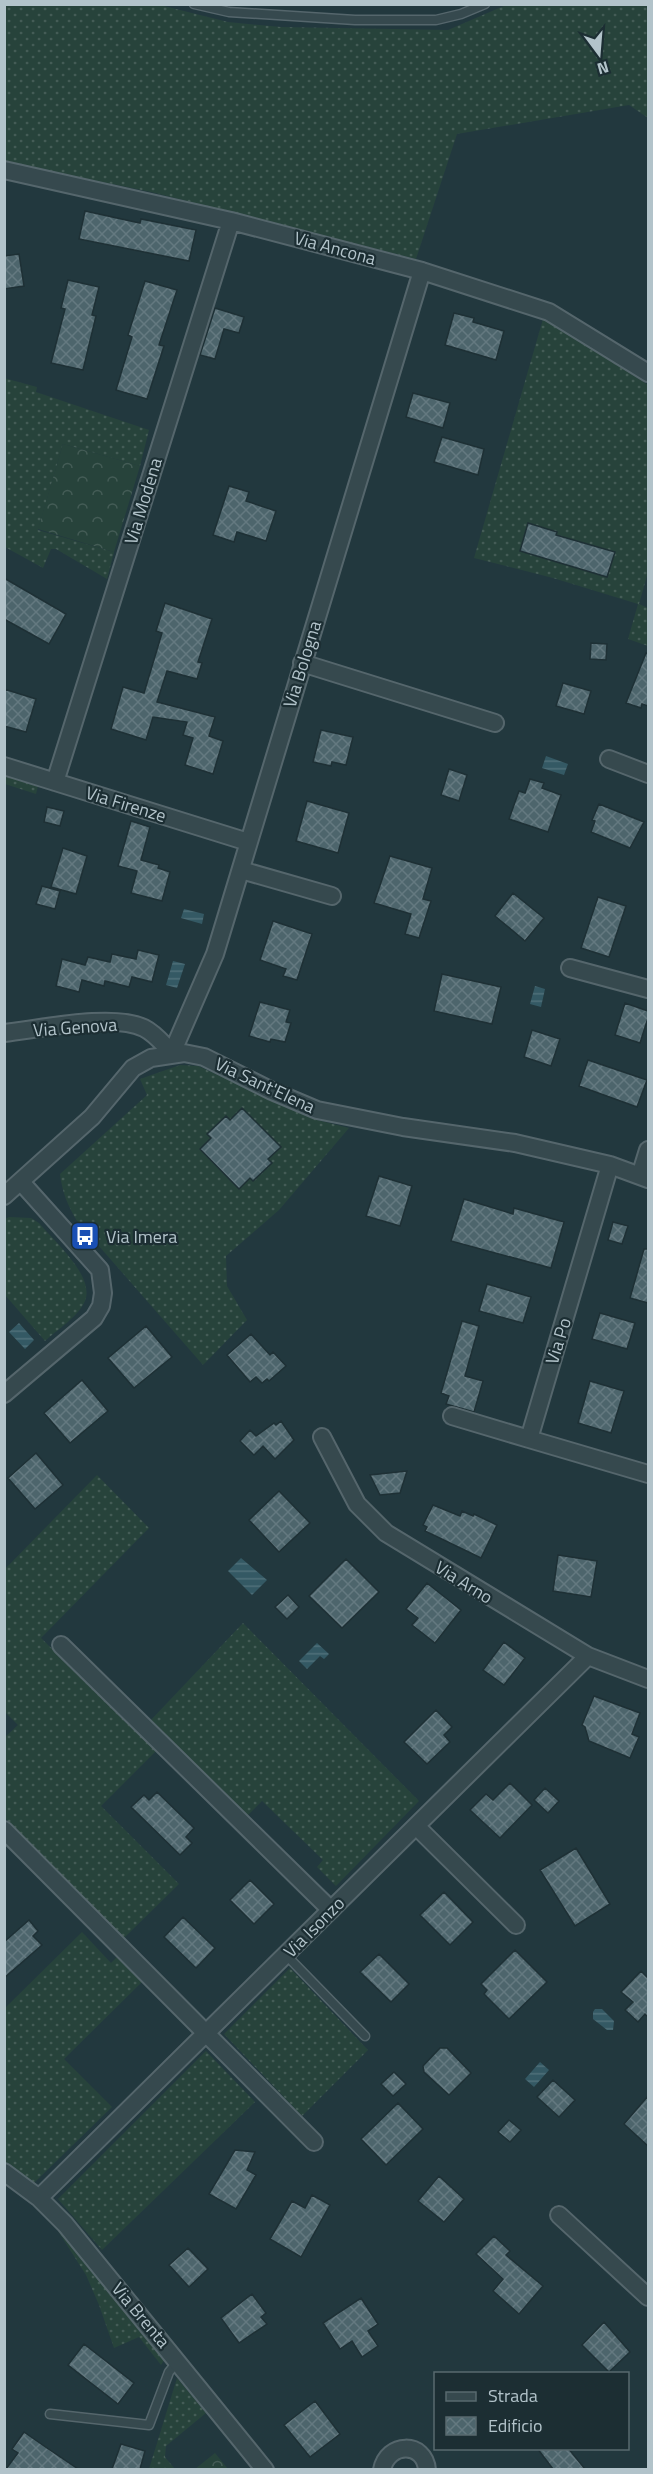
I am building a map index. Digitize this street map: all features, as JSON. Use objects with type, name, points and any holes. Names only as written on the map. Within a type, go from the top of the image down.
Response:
[{"type":"street","name":"Via Ancona","points":[[4,170],[231,221],[422,271],[549,312],[648,373]]},
{"type":"street","name":"Via Modena","points":[[55,782],[231,221]]},
{"type":"street","name":"Via Bologna","points":[[172,1053],[215,954],[422,271]]},
{"type":"street","points":[[302,663],[495,723]]},
{"type":"street","points":[[609,759],[648,774]]},
{"type":"street","name":"Via Firenze","points":[[4,766],[248,842]]},
{"type":"street","points":[[241,870],[332,896]]},
{"type":"street","points":[[570,968],[648,989]]},
{"type":"street","name":"Via Genova","points":[[4,1033],[111,1021],[142,1027],[157,1036],[172,1053]]},
{"type":"street","name":"Via Sant'Elena","points":[[4,1196],[92,1117],[133,1068],[150,1058],[172,1053],[204,1057],[272,1092],[317,1110],[403,1127],[515,1143],[610,1165],[644,1177]]},
{"type":"street","points":[[644,1177],[648,1150]]},
{"type":"street","name":"Via Po","points":[[529,1439],[610,1165]]},
{"type":"street","points":[[4,1394],[94,1318],[101,1306],[103,1293],[100,1270],[21,1182]]},
{"type":"street","points":[[452,1416],[648,1474]]},
{"type":"street","name":"Via Arno","points":[[322,1437],[357,1504],[386,1533],[588,1656],[648,1679]]},
{"type":"street","points":[[61,1645],[331,1910]]},
{"type":"street","name":"Via Isonzo","points":[[39,2198],[588,1656]]},
{"type":"street","points":[[416,1826],[516,1925]]},
{"type":"street","points":[[4,1830],[314,2142]]},
{"type":"street","name":"Via Brenta","points":[[4,2172],[39,2198],[65,2224],[265,2469]]},
{"type":"street","points":[[559,2214],[648,2297]]},
{"type":"street","points":[[382,2469],[384,2460],[393,2451],[406,2448],[418,2452],[426,2462],[427,2469]]},
{"type":"lane","points":[[194,4],[229,12],[355,20],[436,20],[461,14],[485,4]]},
{"type":"lane","points":[[286,1955],[365,2036]]},
{"type":"lane","points":[[50,2414],[149,2425],[170,2373],[178,2360]]},
{"type":"green space","points":[[5,5],[160,5],[228,22],[281,27],[448,30],[506,5],[648,5],[648,118],[629,105],[457,134],[416,259],[151,192],[5,162]]},
{"type":"green space","points":[[543,319],[557,324],[648,385],[648,572],[639,604],[648,608],[648,646],[628,639],[638,604],[553,578],[474,558]]},
{"type":"green space","points":[[4,378],[37,387],[36,392],[149,430],[140,466],[63,444],[38,530],[114,552],[107,579],[56,549],[51,549],[43,568],[5,547]]},
{"type":"green space","points":[[63,444],[140,466],[114,552],[38,529]]},
{"type":"green space","points":[[4,776],[38,786],[36,794],[5,784]]},
{"type":"green space","points":[[180,1065],[198,1066],[317,1120],[349,1128],[279,1210],[226,1256],[227,1286],[247,1320],[203,1365],[77,1221],[66,1199],[60,1174],[147,1095],[140,1079]]},
{"type":"green space","points":[[9,1217],[31,1218],[39,1223],[79,1270],[87,1291],[82,1307],[45,1341],[5,1295],[5,1219]]},
{"type":"green space","points":[[97,1475],[149,1528],[41,1638],[156,1751],[101,1806],[179,1884],[124,1938],[5,1818],[5,1737],[18,1725],[5,1712],[5,1569]]},
{"type":"green space","points":[[243,1623],[419,1801],[336,1886],[317,1867],[323,1860],[262,1801],[247,1816],[149,1722]]},
{"type":"green space","points":[[82,1932],[111,1963],[119,1955],[143,1981],[64,2059],[112,2107],[34,2183],[5,2163],[5,2008]]},
{"type":"green space","points":[[290,1968],[368,2050],[302,2116],[224,2034]]},
{"type":"green space","points":[[206,2051],[255,2102],[102,2250],[58,2199]]},
{"type":"green space","points":[[58,2231],[74,2245],[165,2359],[161,2365],[139,2337],[114,2348],[86,2275]]},
{"type":"green space","points":[[177,2378],[206,2413],[166,2446],[165,2457],[175,2469],[149,2469]]},
{"type":"green space","points":[[215,2453],[228,2469],[195,2469]]},
{"type":"water","points":[[546,756],[568,764],[564,775],[542,768]]},
{"type":"water","points":[[184,909],[204,914],[202,924],[181,918]]},
{"type":"water","points":[[173,961],[185,964],[177,988],[166,985]]},
{"type":"water","points":[[535,986],[545,989],[541,1007],[530,1004]]},
{"type":"water","points":[[19,1323],[34,1340],[25,1349],[9,1332]]},
{"type":"water","points":[[241,1558],[267,1580],[252,1595],[228,1571]]},
{"type":"water","points":[[317,1643],[329,1654],[324,1659],[320,1656],[307,1669],[299,1661]]},
{"type":"water","points":[[595,2009],[602,2009],[614,2021],[613,2030],[607,2030],[593,2019]]},
{"type":"water","points":[[540,2062],[549,2070],[534,2087],[525,2079]]},
{"type":"building","points":[[85,211],[140,223],[141,219],[196,230],[189,261],[79,239]]},
{"type":"building","points":[[19,254],[24,286],[4,289],[4,256]]},
{"type":"building","points":[[68,280],[99,287],[92,315],[96,316],[83,370],[51,363],[65,309],[61,308]]},
{"type":"building","points":[[145,281],[177,290],[159,345],[164,346],[147,399],[116,390],[132,337],[128,335]]},
{"type":"building","points":[[215,308],[244,317],[239,333],[224,329],[215,359],[200,355]]},
{"type":"building","points":[[454,313],[474,318],[473,322],[504,331],[496,360],[445,345]]},
{"type":"building","points":[[413,393],[450,403],[443,428],[406,417]]},
{"type":"building","points":[[442,437],[484,449],[478,475],[434,462]]},
{"type":"building","points":[[229,486],[249,492],[246,501],[276,511],[266,541],[237,532],[234,542],[213,535]]},
{"type":"building","points":[[528,523],[557,532],[556,535],[615,552],[607,577],[520,551]]},
{"type":"building","points":[[4,578],[66,614],[49,644],[4,619]]},
{"type":"building","points":[[165,603],[212,619],[198,662],[202,663],[197,679],[167,671],[157,702],[215,717],[209,736],[223,741],[213,774],[185,765],[193,738],[183,735],[187,722],[153,717],[146,740],[111,729],[123,687],[144,693],[162,633],[156,631]]},
{"type":"building","points":[[591,643],[607,644],[606,660],[590,659]]},
{"type":"building","points":[[646,653],[648,654],[648,706],[642,704],[641,708],[626,703]]},
{"type":"building","points":[[563,683],[591,691],[584,714],[556,706]]},
{"type":"building","points":[[4,689],[36,699],[26,732],[4,726]]},
{"type":"building","points":[[321,730],[353,737],[346,765],[332,762],[331,766],[313,762]]},
{"type":"building","points":[[449,769],[467,775],[459,801],[441,795]]},
{"type":"building","points":[[530,779],[544,783],[542,788],[561,795],[548,832],[509,819],[519,791],[525,793]]},
{"type":"building","points":[[307,801],[349,813],[338,853],[296,841]]},
{"type":"building","points":[[599,804],[644,822],[630,848],[591,832],[595,821],[592,820]]},
{"type":"building","points":[[47,807],[64,811],[60,826],[44,822]]},
{"type":"building","points":[[131,821],[150,827],[141,860],[159,865],[158,868],[170,872],[162,901],[131,893],[137,871],[118,866]]},
{"type":"building","points":[[63,848],[87,856],[76,894],[51,887]]},
{"type":"building","points":[[390,856],[432,868],[423,899],[431,901],[419,938],[405,934],[411,914],[374,903]]},
{"type":"building","points":[[42,886],[60,891],[55,909],[36,904]]},
{"type":"building","points":[[513,893],[544,918],[525,941],[495,916]]},
{"type":"building","points":[[598,897],[626,906],[609,957],[581,948]]},
{"type":"building","points":[[273,921],[312,934],[297,980],[283,976],[286,969],[260,960]]},
{"type":"building","points":[[138,950],[159,955],[152,982],[132,977],[129,987],[105,981],[104,986],[82,980],[79,992],[56,986],[62,959],[85,965],[88,957],[110,962],[112,954],[136,959]]},
{"type":"building","points":[[442,974],[501,987],[492,1024],[434,1011]]},
{"type":"building","points":[[260,1002],[290,1010],[286,1022],[291,1023],[285,1042],[271,1039],[270,1042],[249,1036]]},
{"type":"building","points":[[625,1003],[648,1011],[640,1043],[615,1035]]},
{"type":"building","points":[[532,1030],[560,1039],[551,1066],[524,1057]]},
{"type":"building","points":[[588,1060],[647,1080],[637,1107],[579,1086]]},
{"type":"building","points":[[242,1108],[281,1147],[268,1159],[272,1163],[253,1181],[250,1178],[239,1189],[200,1149],[211,1138],[207,1134],[226,1116],[230,1120]]},
{"type":"building","points":[[379,1176],[412,1186],[400,1226],[366,1216]]},
{"type":"building","points":[[464,1199],[513,1214],[514,1208],[564,1222],[551,1268],[451,1241]]},
{"type":"building","points":[[613,1222],[628,1226],[622,1244],[608,1240]]},
{"type":"building","points":[[644,1249],[648,1249],[648,1303],[630,1298]]},
{"type":"building","points":[[487,1284],[531,1297],[523,1323],[479,1311]]},
{"type":"building","points":[[600,1313],[635,1323],[627,1349],[592,1339]]},
{"type":"building","points":[[462,1321],[479,1326],[465,1376],[483,1381],[474,1412],[446,1404],[449,1396],[441,1393]]},
{"type":"building","points":[[146,1326],[172,1357],[134,1388],[108,1358]]},
{"type":"building","points":[[251,1334],[270,1355],[273,1352],[286,1366],[269,1381],[267,1379],[262,1383],[256,1377],[250,1382],[227,1355]]},
{"type":"building","points":[[82,1380],[108,1411],[70,1443],[44,1413]]},
{"type":"building","points":[[590,1381],[624,1391],[611,1433],[578,1423]]},
{"type":"building","points":[[281,1421],[294,1440],[275,1459],[263,1446],[254,1455],[240,1441],[250,1430],[256,1436],[274,1423],[276,1425]]},
{"type":"building","points":[[36,1453],[63,1485],[35,1509],[8,1478]]},
{"type":"building","points":[[407,1471],[400,1493],[380,1495],[370,1475]]},
{"type":"building","points":[[279,1491],[310,1523],[279,1552],[249,1520]]},
{"type":"building","points":[[433,1505],[460,1516],[462,1511],[473,1516],[474,1514],[497,1525],[481,1558],[425,1531],[427,1527],[423,1525]]},
{"type":"building","points":[[558,1555],[597,1561],[591,1597],[553,1591]]},
{"type":"building","points":[[346,1559],[379,1592],[342,1628],[309,1596]]},
{"type":"building","points":[[427,1583],[461,1610],[435,1643],[412,1625],[418,1618],[406,1609]]},
{"type":"building","points":[[288,1595],[299,1607],[287,1619],[275,1607]]},
{"type":"building","points":[[504,1642],[525,1658],[504,1685],[483,1670]]},
{"type":"building","points":[[594,1696],[640,1713],[632,1734],[639,1737],[630,1758],[589,1741],[585,1727],[582,1725]]},
{"type":"building","points":[[436,1710],[452,1727],[444,1735],[450,1742],[427,1764],[404,1742]]},
{"type":"building","points":[[510,1783],[532,1805],[500,1838],[470,1810],[486,1794],[493,1800]]},
{"type":"building","points":[[545,1788],[559,1801],[548,1813],[534,1800]]},
{"type":"building","points":[[157,1792],[194,1828],[186,1837],[192,1843],[180,1855],[131,1807],[144,1795],[149,1800]]},
{"type":"building","points":[[576,1848],[610,1904],[575,1926],[540,1870]]},
{"type":"building","points":[[250,1880],[274,1904],[254,1924],[230,1900]]},
{"type":"building","points":[[444,1892],[473,1922],[450,1945],[420,1915]]},
{"type":"building","points":[[183,1917],[215,1948],[196,1968],[164,1937]]},
{"type":"building","points":[[29,1920],[38,1931],[33,1936],[42,1945],[4,1978],[4,1942]]},
{"type":"building","points":[[515,1950],[547,1982],[509,2019],[484,1994],[487,1990],[481,1984]]},
{"type":"building","points":[[379,1954],[409,1984],[391,2002],[360,1972]]},
{"type":"building","points":[[641,1971],[648,1978],[648,2017],[645,2014],[638,2022],[625,2010],[633,2002],[621,1992]]},
{"type":"building","points":[[440,2048],[447,2048],[471,2073],[449,2095],[424,2072],[423,2066]]},
{"type":"building","points":[[394,2072],[406,2084],[393,2096],[381,2084]]},
{"type":"building","points":[[553,2080],[575,2100],[559,2117],[537,2097]]},
{"type":"building","points":[[648,2096],[648,2146],[624,2124]]},
{"type":"building","points":[[398,2103],[423,2129],[386,2165],[361,2139]]},
{"type":"building","points":[[509,2120],[521,2130],[510,2142],[498,2132]]},
{"type":"building","points":[[235,2150],[255,2152],[247,2170],[256,2175],[236,2209],[209,2194]]},
{"type":"building","points":[[439,2176],[464,2199],[444,2222],[418,2201]]},
{"type":"building","points":[[312,2195],[330,2205],[301,2257],[270,2239],[292,2201],[305,2208]]},
{"type":"building","points":[[494,2236],[510,2251],[506,2255],[543,2286],[519,2314],[493,2291],[503,2279],[476,2254]]},
{"type":"building","points":[[188,2248],[208,2269],[189,2287],[169,2265]]},
{"type":"building","points":[[252,2294],[266,2313],[261,2317],[267,2324],[239,2343],[221,2318]]},
{"type":"building","points":[[361,2298],[378,2324],[368,2331],[378,2346],[362,2357],[352,2341],[340,2349],[323,2323]]},
{"type":"building","points":[[604,2322],[630,2352],[609,2372],[582,2345]]},
{"type":"building","points":[[84,2344],[134,2383],[118,2404],[68,2365]]},
{"type":"building","points":[[315,2401],[340,2434],[310,2457],[284,2425]]},
{"type":"building","points":[[24,2432],[78,2469],[6,2469],[18,2453],[12,2449]]},
{"type":"building","points":[[121,2444],[145,2451],[140,2469],[112,2469]]},
{"type":"building","points":[[539,2450],[570,2450],[585,2469],[553,2469]]},
{"type":"place","name":"Via Imera","points":[[85,1236]]}]
